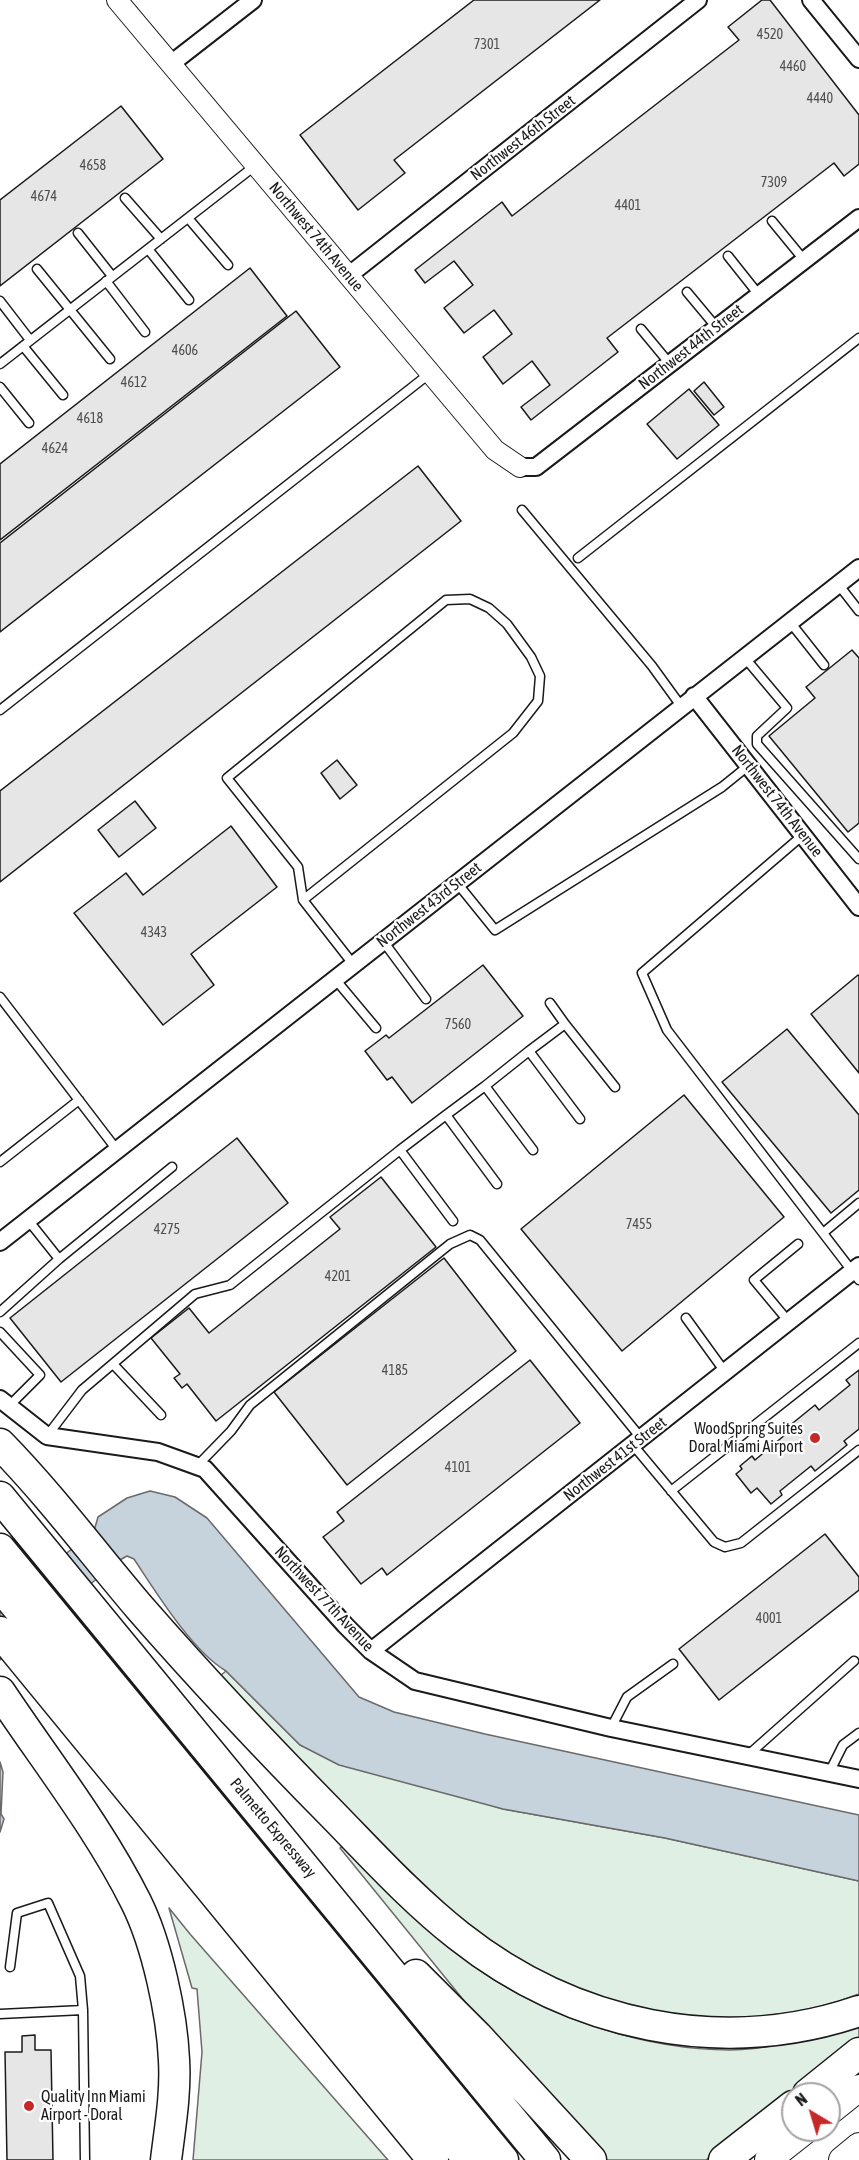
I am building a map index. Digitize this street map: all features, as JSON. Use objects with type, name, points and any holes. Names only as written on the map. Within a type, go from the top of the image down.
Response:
[{"type":"highway","points":[[0,1444],[222,1700],[378,1860],[459,1936],[525,1981],[573,2004],[608,2016],[641,2025],[697,2032],[744,2033],[789,2029],[859,2011]]},
{"type":"highway","name":"Palmetto Expressway","points":[[0,1497],[545,2160]]},
{"type":"highway","points":[[0,1549],[12,1588],[48,1626],[503,2160]]},
{"type":"highway","points":[[48,1626],[469,2160]]},
{"type":"highway","points":[[0,1632],[433,2160]]},
{"type":"highway","points":[[0,1692],[106,1849],[137,1904],[164,1986],[171,2022],[174,2061],[172,2109],[166,2160]]},
{"type":"highway","points":[[296,1856],[477,2036],[591,2160]]},
{"type":"highway","points":[[823,2082],[859,2053]]},
{"type":"highway","points":[[724,2160],[781,2115]]},
{"type":"main road","points":[[841,2102],[859,2088]]},
{"type":"main road","points":[[768,2160],[791,2142]]},
{"type":"main road","points":[[842,2160],[859,2146]]},
{"type":"street","name":"Northwest 74th Avenue","points":[[117,0],[495,450],[520,467]]},
{"type":"street","points":[[172,63],[253,0]]},
{"type":"street","name":"Northwest 46th Street","points":[[348,276],[698,0]]},
{"type":"street","points":[[812,0],[859,59]]},
{"type":"street","name":"Northwest 44th Street","points":[[520,467],[536,467],[859,218]]},
{"type":"street","name":"Northwest 43rd Street","points":[[0,1242],[859,568]]},
{"type":"street","name":"Northwest 74th Avenue","points":[[687,701],[748,766],[859,907]]},
{"type":"street","name":"Northwest 41st Street","points":[[371,1651],[789,1322],[857,1273]]},
{"type":"street","name":"Northwest 77th Avenue","points":[[4,1403],[46,1436],[158,1452],[205,1469],[371,1651],[415,1681],[611,1728],[859,1779]]},
{"type":"lane","points":[[0,364],[257,165]]},
{"type":"lane","points":[[125,198],[161,239]]},
{"type":"lane","points":[[188,218],[228,265]]},
{"type":"lane","points":[[772,221],[804,260]]},
{"type":"lane","points":[[78,233],[145,332]]},
{"type":"lane","points":[[148,249],[189,300]]},
{"type":"lane","points":[[728,256],[759,295]]},
{"type":"lane","points":[[37,269],[110,359]]},
{"type":"lane","points":[[687,292],[717,328]]},
{"type":"lane","points":[[0,301],[30,340]]},
{"type":"lane","points":[[640,329],[670,364]]},
{"type":"lane","points":[[578,558],[859,339]]},
{"type":"lane","points":[[23,346],[63,395]]},
{"type":"lane","points":[[0,710],[430,373]]},
{"type":"lane","points":[[0,387],[29,423]]},
{"type":"lane","points":[[522,510],[652,666],[687,701]]},
{"type":"lane","points":[[838,584],[859,611]]},
{"type":"lane","points":[[303,900],[513,733],[538,701],[540,676],[531,657],[507,624],[489,608],[470,599],[446,600],[227,778],[298,867],[303,900],[353,964]]},
{"type":"lane","points":[[790,622],[824,665]]},
{"type":"lane","points":[[745,658],[787,708],[757,736],[757,744],[859,859]]},
{"type":"lane","points":[[457,883],[495,930],[722,787],[748,766]]},
{"type":"lane","points":[[803,836],[642,974],[667,1030],[823,1233],[857,1273]]},
{"type":"lane","points":[[383,941],[426,999]]},
{"type":"lane","points":[[335,979],[376,1028]]},
{"type":"lane","points":[[0,998],[117,1150]]},
{"type":"lane","points":[[550,1003],[615,1087]]},
{"type":"lane","points":[[46,1436],[82,1390],[195,1294],[230,1285],[400,1150],[566,1024]]},
{"type":"lane","points":[[529,1051],[580,1119]]},
{"type":"lane","points":[[485,1086],[533,1150]]},
{"type":"lane","points":[[0,1162],[79,1100]]},
{"type":"lane","points":[[446,1115],[497,1184]]},
{"type":"lane","points":[[400,1150],[453,1221]]},
{"type":"lane","points":[[0,1312],[59,1259],[172,1167]]},
{"type":"lane","points":[[823,1233],[859,1203]]},
{"type":"lane","points":[[28,1220],[59,1259]]},
{"type":"lane","points":[[197,1466],[231,1431],[250,1404],[450,1244],[470,1235],[480,1240],[637,1442],[671,1491],[714,1542],[730,1547],[741,1543],[859,1450]]},
{"type":"lane","points":[[789,1322],[754,1280],[798,1244]]},
{"type":"lane","points":[[686,1318],[725,1372]]},
{"type":"lane","points":[[0,1332],[40,1375],[4,1403]]},
{"type":"lane","points":[[671,1491],[859,1343]]},
{"type":"lane","points":[[113,1364],[161,1415]]},
{"type":"lane","points":[[746,1756],[854,1661]]},
{"type":"lane","points":[[611,1728],[627,1697],[673,1664]]},
{"type":"lane","points":[[829,1773],[843,1745],[859,1733]]},
{"type":"lane","points":[[10,1967],[17,1913],[48,1903],[80,1976],[83,2010],[85,2160]]},
{"type":"lane","points":[[0,2014],[83,2010]]},
{"type":"green space","points":[[226,1671],[300,1745],[503,1809],[665,1838],[859,1881],[859,1994],[817,2007],[772,2015],[725,2018],[678,2015],[632,2007],[587,1995],[545,1977],[481,1936],[388,1850],[220,1676]]},
{"type":"green space","points":[[344,1845],[429,1929],[485,1974],[540,2005],[571,2018],[634,2038],[698,2049],[730,2050],[763,2047],[859,2024],[859,2038],[804,2082],[781,2082],[781,2100],[706,2160],[606,2160],[474,2013],[340,1848]]},
{"type":"green space","points":[[169,1908],[388,2160],[193,2160],[202,2052],[197,1989],[192,1988]]},
{"type":"shaded area","points":[[150,1491],[175,1497],[207,1518],[359,1697],[394,1712],[485,1734],[859,1815],[859,1881],[665,1838],[503,1809],[339,1765],[300,1745],[226,1671],[200,1650],[164,1604],[134,1559],[127,1556],[118,1561],[0,1660],[0,1607],[94,1531],[98,1517],[127,1498]]},
{"type":"shaded area","points":[[0,1762],[3,1772],[1,1814],[4,1819],[0,1832]]},
{"type":"building","points":[[474,0],[600,0],[394,160],[405,173],[358,210],[300,135]]},
{"type":"building","points":[[762,0],[770,0],[859,115],[859,164],[844,176],[834,163],[607,338],[618,352],[531,420],[521,407],[550,385],[532,361],[503,384],[483,357],[512,334],[494,310],[464,333],[444,308],[473,285],[454,261],[425,283],[415,270],[502,202],[512,216],[739,40],[728,27]]},
{"type":"building","points":[[121,106],[163,159],[0,286],[0,200]]},
{"type":"building","points":[[250,268],[287,316],[0,540],[0,464]]},
{"type":"building","points":[[296,311],[340,367],[0,632],[0,543]]},
{"type":"building","points":[[704,382],[724,407],[714,415],[694,391]]},
{"type":"building","points":[[689,389],[719,425],[677,459],[647,424]]},
{"type":"building","points":[[418,466],[461,521],[0,882],[0,791]]},
{"type":"building","points":[[852,650],[859,658],[859,823],[848,832],[769,736],[815,698],[806,687]]},
{"type":"building","points":[[337,760],[357,785],[340,799],[321,773]]},
{"type":"building","points":[[135,801],[156,828],[119,857],[98,830]]},
{"type":"building","points":[[231,826],[277,887],[191,954],[214,985],[163,1025],[74,913],[126,873],[143,895]]},
{"type":"building","points":[[483,965],[523,1016],[412,1103],[392,1077],[387,1080],[365,1051],[386,1035],[389,1038]]},
{"type":"building","points":[[859,976],[859,1073],[811,1014]]},
{"type":"building","points":[[787,1029],[859,1115],[859,1190],[831,1213],[722,1082]]},
{"type":"building","points":[[684,1095],[784,1217],[622,1351],[521,1229]]},
{"type":"building","points":[[237,1138],[288,1203],[61,1382],[10,1318]]},
{"type":"building","points":[[381,1177],[436,1247],[216,1421],[187,1384],[182,1388],[174,1378],[180,1374],[151,1338],[189,1308],[209,1333],[340,1229],[330,1217]]},
{"type":"building","points":[[444,1258],[516,1351],[347,1485],[274,1392]]},
{"type":"building","points":[[530,1360],[580,1423],[387,1575],[382,1568],[361,1584],[323,1537],[344,1521],[337,1512]]},
{"type":"building","name":"WoodSpring Suites Doral Miami Airport","points":[[859,1370],[859,1429],[844,1441],[847,1445],[815,1471],[811,1466],[780,1491],[782,1495],[771,1504],[757,1488],[751,1493],[736,1474],[742,1469],[740,1466],[752,1456],[755,1460],[786,1434],[783,1431],[815,1405],[819,1410],[850,1385],[846,1380]]},
{"type":"building","points":[[825,1534],[859,1577],[859,1590],[719,1700],[679,1649]]},
{"type":"building","name":"Quality Inn Miami Airport - Doral","points":[[35,2035],[35,2050],[51,2050],[53,2160],[7,2160],[5,2052],[22,2052],[22,2036]]},
{"type":"place","name":"WoodSpring Suites Doral Miami Airport","points":[[815,1438]]},
{"type":"place","name":"Quality Inn Miami Airport - Doral","points":[[29,2106]]}]
